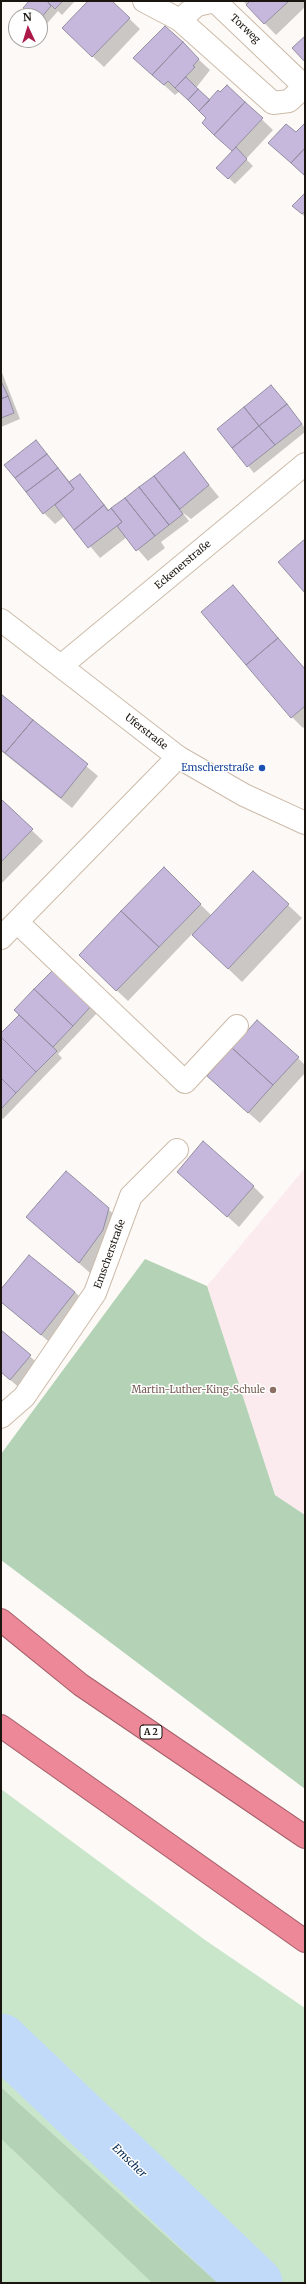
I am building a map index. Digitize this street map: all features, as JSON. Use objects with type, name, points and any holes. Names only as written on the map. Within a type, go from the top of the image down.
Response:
[{"type":"highway","name":"A 2","points":[[1,1620],[82,1685],[305,1837]]},
{"type":"highway","points":[[1,1726],[305,1942]]},
{"type":"street","name":"Torweg","points":[[144,1],[180,20],[273,102],[289,102],[305,86],[215,1],[197,5],[180,20]]},
{"type":"street","name":"Eckenerstraße","points":[[61,666],[305,464]]},
{"type":"street","name":"Uferstraße","points":[[1,620],[178,758],[244,795],[305,823]]},
{"type":"street","points":[[1,938],[178,758]]},
{"type":"street","points":[[17,922],[185,1082],[237,1026]]},
{"type":"street","name":"Emscherstraße","points":[[1,1417],[24,1397],[95,1293],[131,1196],[177,1150]]},
{"type":"shaded area","name":"Martin-Luther-King-Schule","points":[[305,1168],[305,1515],[275,1495],[207,1286]]},
{"type":"green space","points":[[145,1259],[207,1286],[275,1495],[305,1515],[305,1789],[1,1560],[1,1454]]},
{"type":"green space","points":[[1,1789],[205,1940],[305,2008],[305,2283],[218,2283],[1,2087]]},
{"type":"green space","points":[[1,2087],[218,2283],[152,2283],[1,2139]]},
{"type":"green space","points":[[1,2139],[152,2283],[1,2283]]},
{"type":"building","points":[[29,1],[47,1],[51,6],[48,10],[48,8],[23,8]]},
{"type":"building","points":[[47,1],[63,1],[55,9]]},
{"type":"building","points":[[88,1],[112,1],[130,18],[92,57],[62,28]]},
{"type":"building","points":[[250,1],[289,1],[264,24],[246,5]]},
{"type":"building","points":[[165,26],[183,42],[152,75],[133,58]]},
{"type":"building","points":[[305,36],[305,62],[292,48]]},
{"type":"building","points":[[183,42],[199,59],[193,66],[195,67],[175,88],[168,81],[164,85],[152,75]]},
{"type":"building","points":[[186,77],[198,89],[188,100],[175,88]]},
{"type":"building","points":[[227,85],[245,102],[214,135],[202,123],[206,118],[199,111],[218,90],[220,92]]},
{"type":"building","points":[[198,89],[210,100],[199,111],[188,100]]},
{"type":"building","points":[[245,102],[263,118],[232,151],[214,135]]},
{"type":"building","points":[[305,123],[305,148],[291,163],[268,143],[286,124],[296,132]]},
{"type":"building","points":[[236,147],[247,159],[228,179],[216,168]]},
{"type":"building","points":[[305,148],[305,176],[291,163]]},
{"type":"building","points":[[305,193],[305,211],[302,214],[292,206]]},
{"type":"building","points":[[1,381],[8,396],[1,399]]},
{"type":"building","points":[[271,385],[287,404],[259,426],[244,407]]},
{"type":"building","points":[[8,396],[14,413],[1,418],[1,399]]},
{"type":"building","points":[[287,404],[302,424],[275,445],[259,426]]},
{"type":"building","points":[[244,407],[259,426],[232,448],[217,429]]},
{"type":"building","points":[[259,426],[275,445],[247,467],[232,448]]},
{"type":"building","points":[[36,440],[47,454],[15,478],[4,465]]},
{"type":"building","points":[[184,452],[209,485],[180,509],[154,476]]},
{"type":"building","points":[[47,454],[58,468],[26,492],[15,478]]},
{"type":"building","points":[[58,468],[74,489],[43,514],[26,492]]},
{"type":"building","points":[[80,474],[104,505],[74,530],[55,505],[74,489],[69,482]]},
{"type":"building","points":[[154,476],[183,514],[169,525],[139,487]]},
{"type":"building","points":[[139,487],[169,525],[155,536],[125,498]]},
{"type":"building","points":[[125,498],[155,536],[136,551],[117,526],[122,522],[111,508]]},
{"type":"building","points":[[104,505],[108,511],[111,508],[122,522],[88,548],[74,530]]},
{"type":"building","points":[[305,539],[305,593],[278,562]]},
{"type":"building","points":[[233,585],[278,638],[246,665],[201,612]]},
{"type":"building","points":[[278,638],[305,669],[305,706],[291,718],[246,665]]},
{"type":"building","points":[[1,694],[33,720],[5,753],[1,750]]},
{"type":"building","points":[[33,720],[88,764],[61,798],[5,753]]},
{"type":"building","points":[[1,799],[33,829],[1,862]]},
{"type":"building","points":[[164,867],[201,904],[159,947],[121,911]]},
{"type":"building","points":[[253,871],[289,904],[228,969],[192,935]]},
{"type":"building","points":[[121,911],[159,947],[116,991],[79,955]]},
{"type":"building","points":[[54,969],[92,1005],[73,1026],[34,989]]},
{"type":"building","points":[[34,989],[73,1026],[53,1047],[14,1010]]},
{"type":"building","points":[[19,1015],[57,1051],[36,1072],[1,1037],[1,1033]]},
{"type":"building","points":[[257,1020],[299,1057],[273,1085],[232,1048]]},
{"type":"building","points":[[1,1037],[36,1072],[16,1093],[1,1078]]},
{"type":"building","points":[[232,1048],[273,1085],[248,1113],[207,1076]]},
{"type":"building","points":[[1,1078],[16,1093],[1,1109]]},
{"type":"building","points":[[203,1141],[254,1186],[227,1217],[177,1172]]},
{"type":"building","points":[[66,1171],[109,1208],[103,1230],[79,1263],[26,1217]]},
{"type":"building","points":[[29,1255],[75,1292],[41,1335],[1,1302],[1,1289]]},
{"type":"building","points":[[1,1330],[31,1355],[10,1380],[1,1372]]},
{"type":"waterway","name":"Emscher","points":[[1,2040],[256,2283]]},
{"type":"place","name":"Emscherstraße","points":[[262,768]]},
{"type":"place","name":"Martin-Luther-King-Schule","points":[[273,1390]]}]
